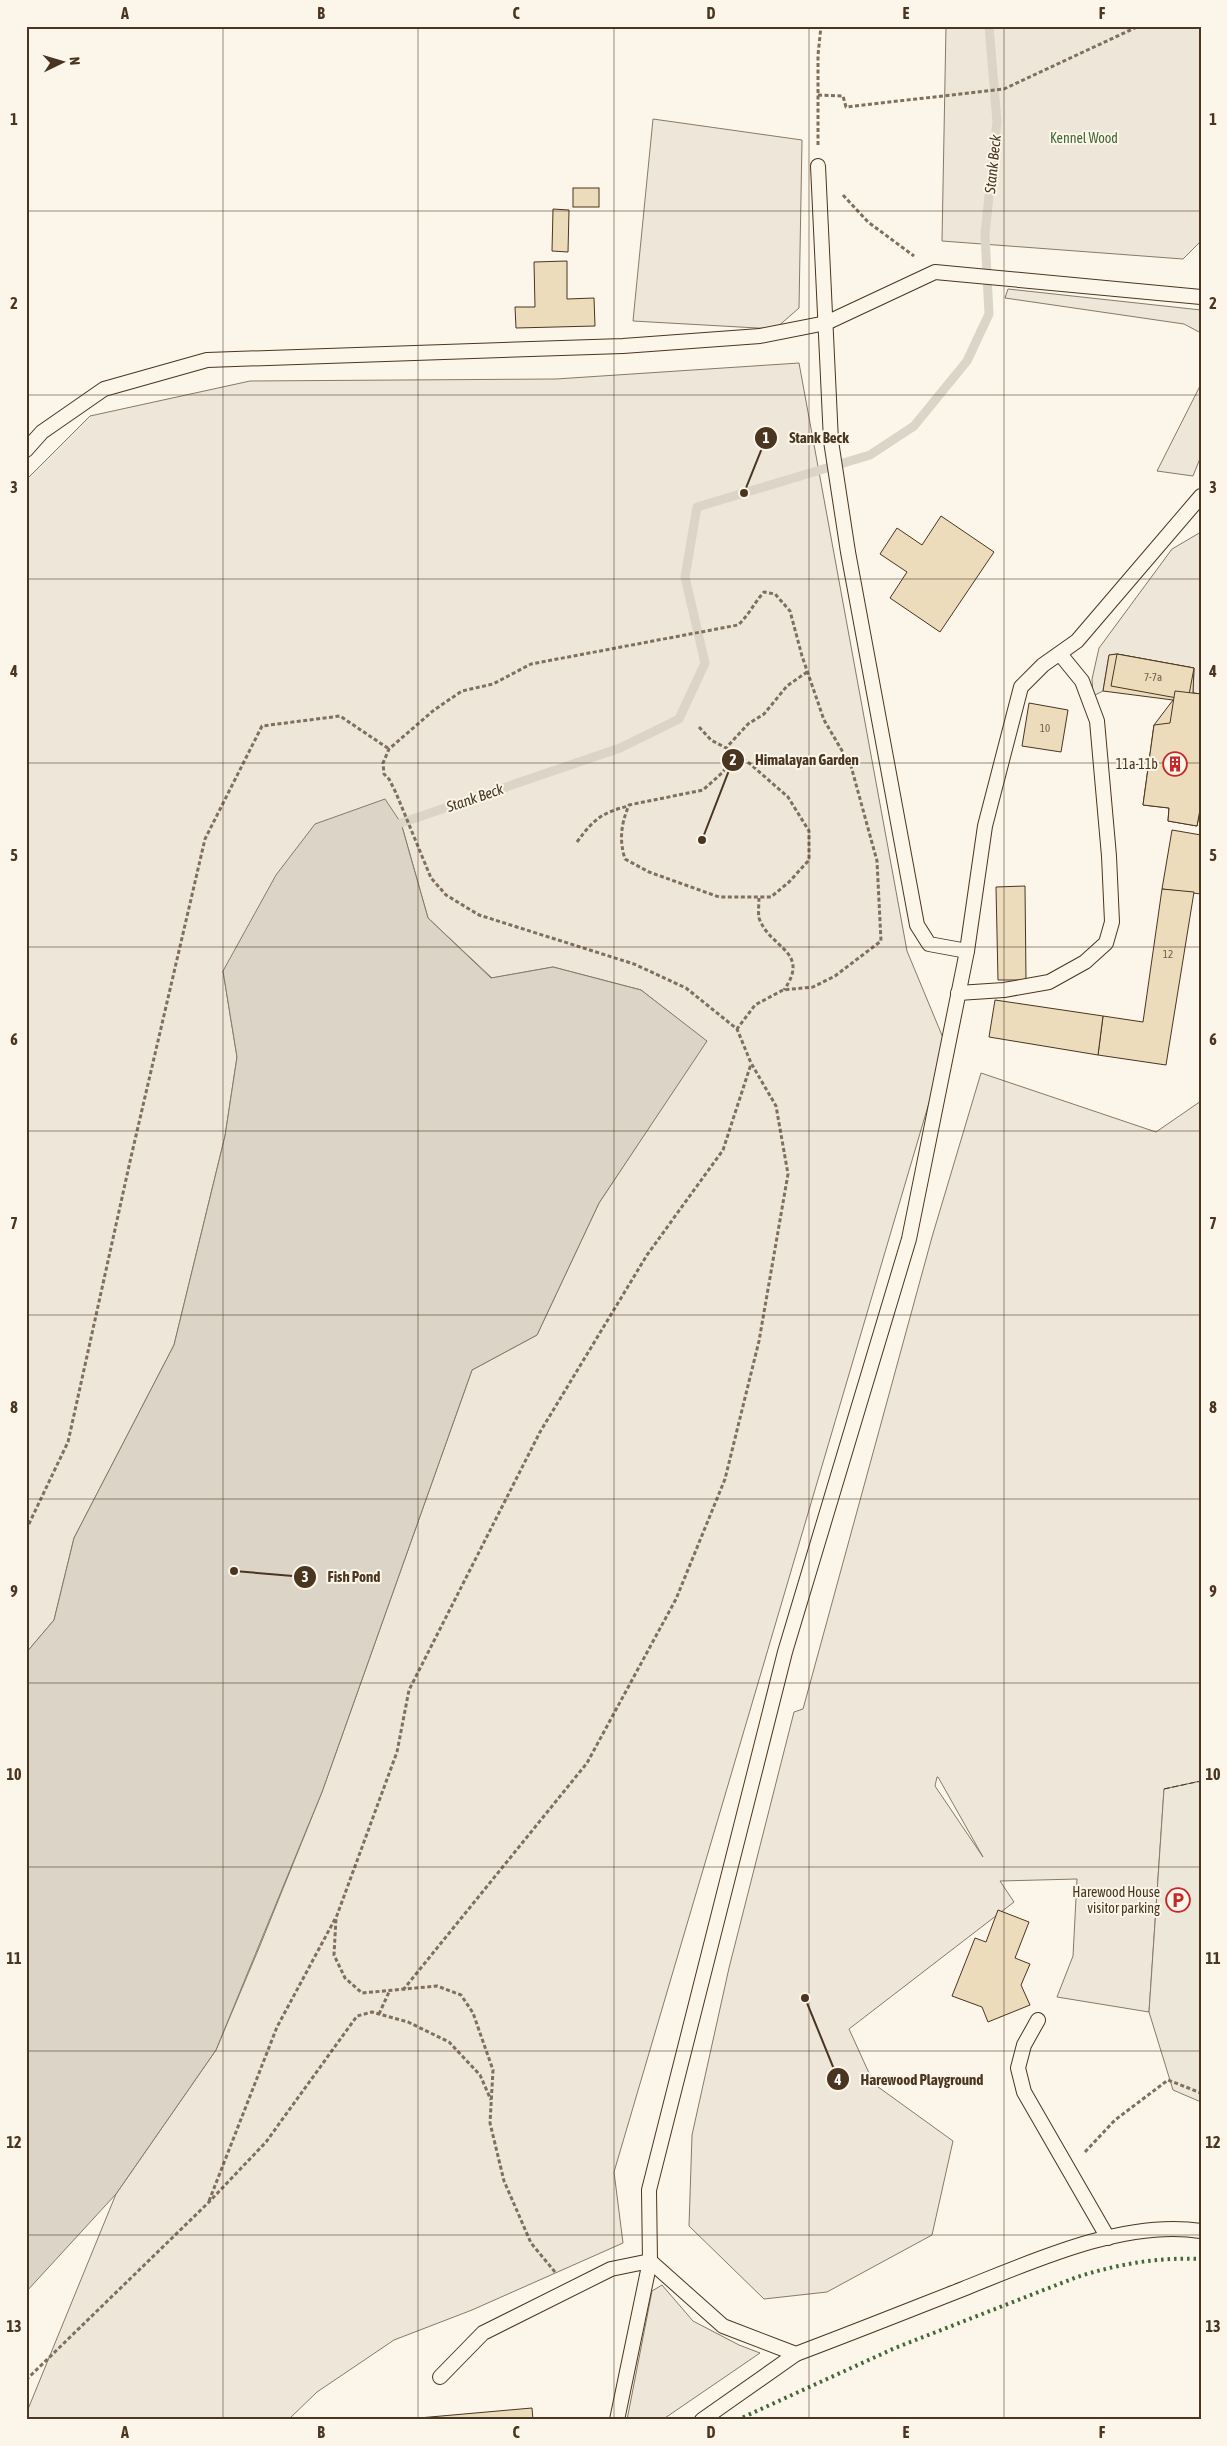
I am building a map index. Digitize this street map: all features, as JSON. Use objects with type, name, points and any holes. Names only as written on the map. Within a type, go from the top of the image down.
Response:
[{"type":"lane","points":[[818,166],[831,441],[917,925],[930,944],[966,951]]},
{"type":"lane","points":[[26,450],[42,432],[104,389],[207,360],[623,346],[760,336],[826,323],[935,272],[1201,297]]},
{"type":"lane","points":[[617,2420],[650,2261],[649,2190],[786,1652],[909,1239],[966,951],[985,826],[1021,687],[1043,665],[1077,641],[1201,496]]},
{"type":"lane","points":[[958,993],[1004,990],[1049,982],[1085,962],[1106,943],[1112,922],[1109,856],[1097,721],[1082,681],[1060,654]]},
{"type":"lane","points":[[1038,2020],[1024,2045],[1018,2068],[1024,2092],[1108,2238]]},
{"type":"lane","points":[[702,2420],[796,2354],[1060,2251],[1108,2238],[1178,2227],[1201,2231]]},
{"type":"lane","points":[[440,2377],[483,2333],[611,2269],[650,2261]]},
{"type":"lane","points":[[650,2261],[723,2326],[796,2354]]},
{"type":"path","points":[[821,26],[818,55],[818,166],[868,222],[935,272]]},
{"type":"path","points":[[818,95],[843,96],[846,106],[1004,89],[1139,26]]},
{"type":"path","points":[[403,1990],[587,1763],[676,1599],[725,1479],[759,1341],[788,1174],[776,1106],[751,1063],[737,1029],[686,988],[634,964],[479,915],[446,895],[431,878],[396,793],[389,779],[384,774],[383,764],[389,749],[434,710],[462,691],[493,684],[531,664],[738,625],[750,613],[754,603],[764,592],[775,594],[790,611],[807,672],[824,720],[851,766],[878,860],[881,941],[835,976],[813,987],[783,990],[755,1005],[737,1029]]},
{"type":"path","points":[[726,748],[748,724],[764,714],[787,686],[807,672]]},
{"type":"path","points":[[26,1530],[68,1442],[131,1156],[205,839],[262,726],[340,716],[389,749]]},
{"type":"path","points":[[629,806],[623,820],[620,844],[625,859],[649,872],[720,897],[772,898],[809,860],[809,831],[788,798],[749,763],[711,740],[699,727]]},
{"type":"path","points":[[577,842],[592,822],[615,809],[703,790],[722,774],[736,754]]},
{"type":"path","points":[[758,898],[759,918],[776,943],[788,951],[793,962],[792,978],[783,990]]},
{"type":"path","points":[[208,2204],[277,2027],[336,1918],[396,1752],[409,1690],[540,1432],[647,1255],[723,1150],[751,1063]]},
{"type":"path","points":[[336,1918],[334,1955],[345,1978],[362,1994],[437,1986],[461,1995],[473,2013],[494,2070],[490,2123],[504,2181],[532,2243],[569,2290]]},
{"type":"path","points":[[379,2014],[389,1991]]},
{"type":"path","points":[[26,2380],[208,2204],[266,2142],[357,2016],[372,2012],[408,2022],[449,2042],[480,2075],[491,2101]]},
{"type":"path","points":[[1069,2172],[1086,2150],[1115,2120],[1168,2080],[1201,2093]]},
{"type":"green space","name":"Kennel Wood","points":[[946,26],[1201,26],[1201,241],[1183,259],[942,241]]},
{"type":"green space","points":[[653,119],[802,140],[799,308],[775,329],[633,321]]},
{"type":"green space","points":[[1008,289],[1201,310],[1201,333],[1184,324],[1005,298]]},
{"type":"green space","points":[[799,363],[907,951],[946,1045],[614,2172],[623,2243],[472,2310],[394,2340],[317,2392],[288,2420],[26,2420],[26,2414],[116,2194],[216,2050],[322,1792],[472,1370],[537,1335],[599,1203],[706,1041],[641,990],[553,967],[492,978],[428,918],[401,823],[223,971],[237,1057],[225,1136],[174,1345],[74,1538],[54,1620],[26,1653],[26,480],[90,416],[250,381],[556,379]]},
{"type":"green space","points":[[1201,384],[1201,456],[1193,476],[1157,471]]},
{"type":"green space","points":[[1201,532],[1201,694],[1193,693],[1194,668],[1117,654],[1109,655],[1103,691],[1093,696],[1092,679],[1099,648],[1172,549]]},
{"type":"green space","points":[[981,1073],[1156,1132],[1201,1101],[1201,1781],[1164,1789],[1149,2012],[1057,1997],[1073,1956],[1077,1879],[1000,1881],[1014,1902],[849,2029],[874,2084],[953,2141],[932,2235],[827,2292],[764,2299],[689,2226],[692,2135],[729,1968],[794,1712],[803,1709],[932,1237]],"holes":[[[938,1777],[983,1857],[935,1786]]]},
{"type":"green space","points":[[662,2285],[693,2321],[739,2345],[760,2353],[662,2420],[627,2420],[652,2291]]},
{"type":"shaded area","points":[[385,799],[401,823],[428,918],[491,978],[553,967],[641,990],[707,1041],[599,1203],[537,1335],[472,1370],[322,1792],[216,2050],[116,2194],[26,2292],[26,1653],[54,1620],[74,1538],[174,1345],[225,1136],[237,1057],[223,971],[276,875],[315,824]]},
{"type":"shaded area","name":"Harewood House visitor parking","points":[[1201,1781],[1201,2102],[1173,2090],[1149,2012],[1164,1789]]},
{"type":"building","points":[[573,188],[599,188],[599,207],[573,207]]},
{"type":"building","points":[[553,209],[569,210],[568,252],[552,251]]},
{"type":"building","points":[[567,261],[567,299],[594,298],[595,326],[516,328],[515,307],[535,307],[534,262]]},
{"type":"building","points":[[941,516],[994,552],[940,632],[890,598],[907,572],[880,554],[897,528],[922,545]]},
{"type":"building","name":"11a-11b","points":[[1117,654],[1194,668],[1193,693],[1201,694],[1201,805],[1197,826],[1168,821],[1169,808],[1143,805],[1154,725],[1173,700],[1103,691],[1109,655]]},
{"type":"building","points":[[1117,654],[1194,668],[1188,700],[1111,686]]},
{"type":"building","name":"11a-11b","points":[[1175,691],[1201,694],[1201,804],[1197,826],[1168,821],[1169,808],[1143,805],[1154,725],[1170,723]]},
{"type":"building","points":[[1029,703],[1068,710],[1061,752],[1022,746]]},
{"type":"building","points":[[1172,830],[1201,835],[1201,894],[1162,889]]},
{"type":"building","points":[[1025,886],[1026,980],[998,980],[996,887]]},
{"type":"building","points":[[1162,889],[1194,892],[1166,1065],[1098,1055],[1103,1016],[1143,1022]]},
{"type":"building","points":[[995,1000],[1103,1016],[1098,1055],[989,1037]]},
{"type":"building","points":[[998,1910],[1029,1922],[1015,1958],[1030,1964],[1021,1985],[1030,2005],[988,2022],[982,2007],[952,1996],[975,1938],[986,1942]]},
{"type":"building","points":[[532,2408],[533,2420],[396,2420]]},
{"type":"waterway","name":"Stank Beck","points":[[401,823],[620,748],[679,719],[705,663],[685,577],[697,507],[870,455],[914,426],[967,361],[989,314],[985,234],[997,122],[989,26]]},
{"type":"hedge","points":[[737,2420],[895,2348],[1077,2277],[1138,2262],[1169,2259],[1201,2259]]},
{"type":"fence","points":[[1164,1789],[1201,1781]]},
{"type":"place","name":"Stank Beck","points":[[744,493]]},
{"type":"place","name":"11a-11b","points":[[1175,764]]},
{"type":"place","name":"Himalayan Garden","points":[[702,840]]},
{"type":"place","name":"Fish Pond","points":[[234,1571]]},
{"type":"place","name":"Harewood House visitor parking","points":[[1178,1900]]},
{"type":"place","name":"Harewood Playground","points":[[805,1998]]}]
